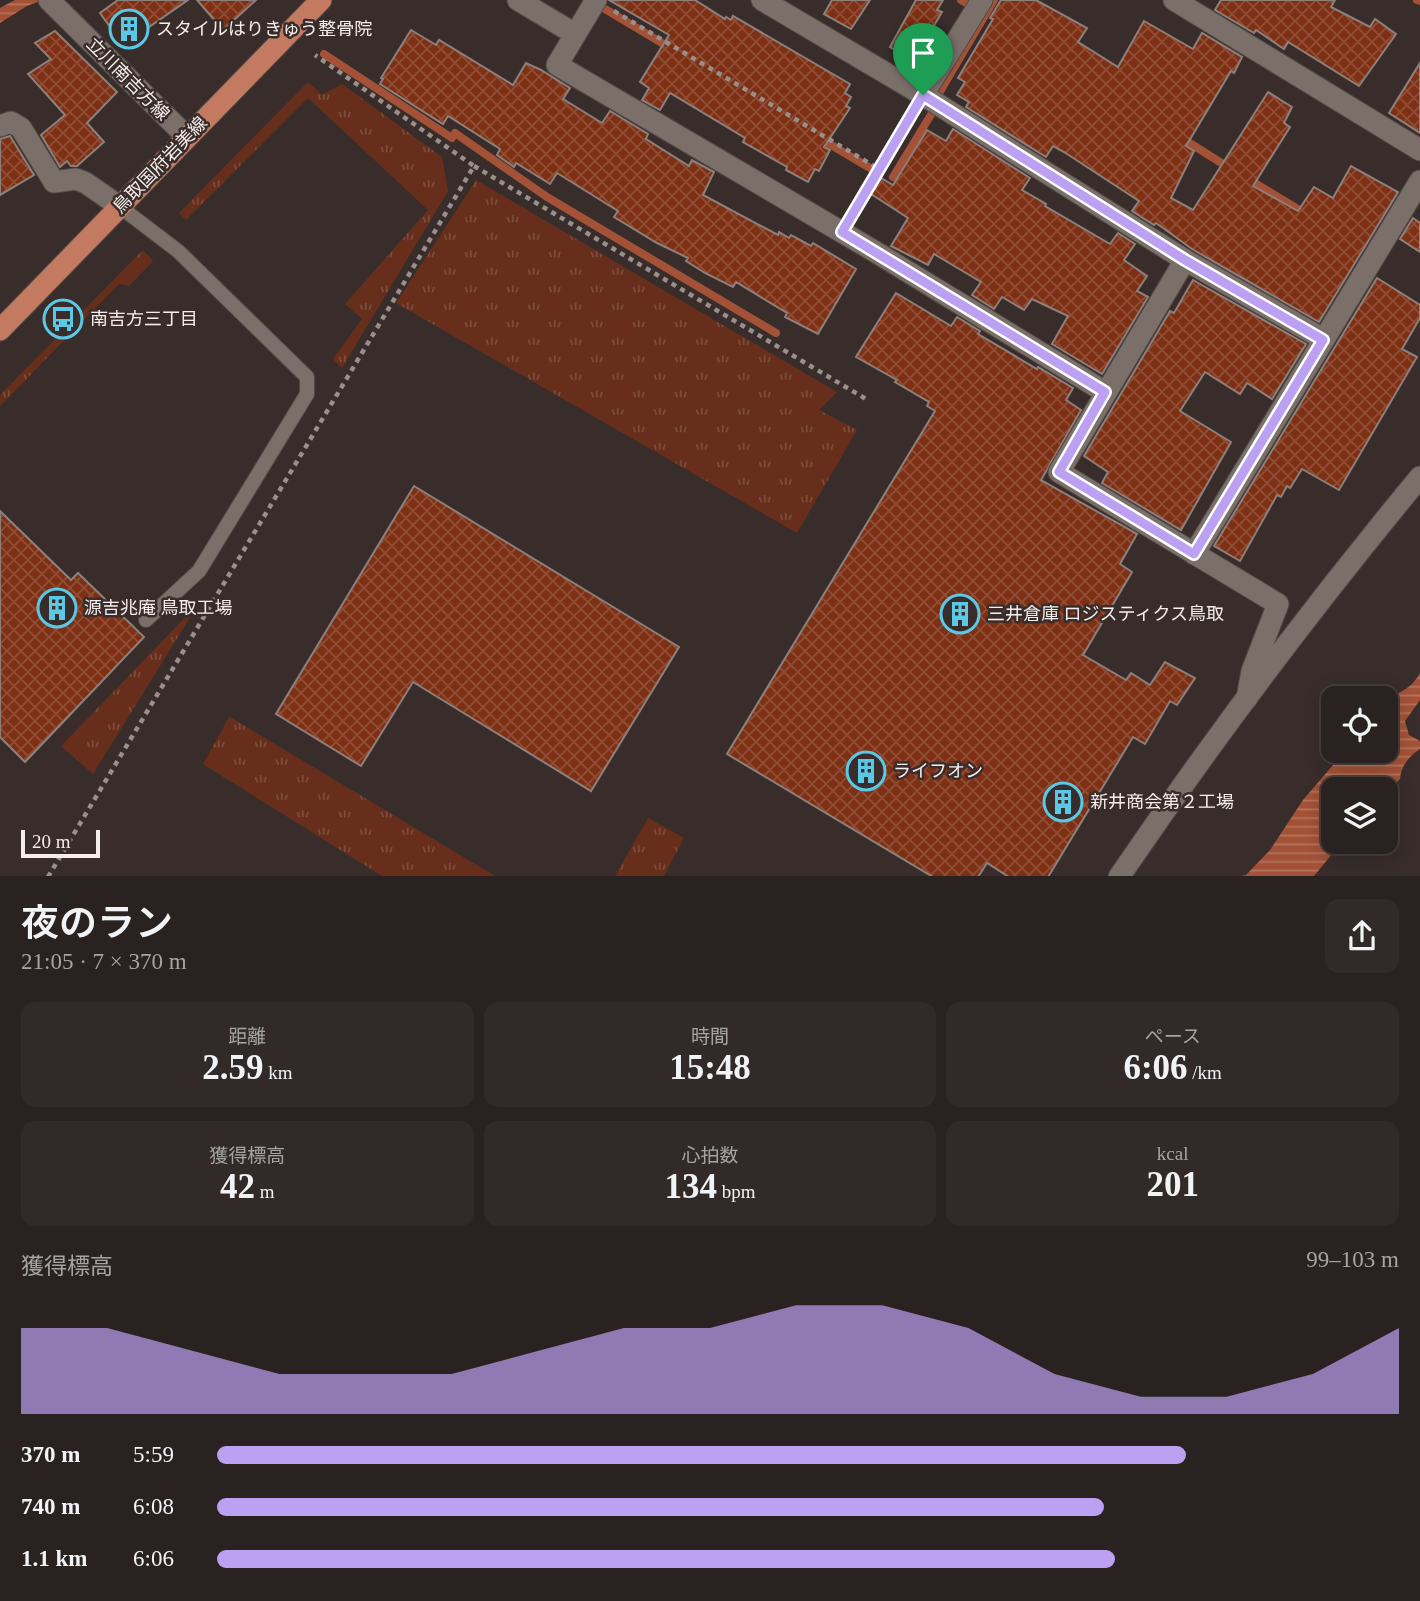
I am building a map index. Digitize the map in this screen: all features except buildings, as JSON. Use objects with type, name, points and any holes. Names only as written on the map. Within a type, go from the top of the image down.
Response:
[{"type":"main road","name":"鳥取国府岩美線","points":[[0,330],[321,0]]},
{"type":"street","name":"立川南吉方線","points":[[49,0],[187,137]]},
{"type":"street","points":[[518,0],[575,34]]},
{"type":"street","points":[[596,0],[557,65],[842,232],[1105,392]]},
{"type":"street","points":[[762,0],[923,95],[1185,260],[1323,340]]},
{"type":"street","points":[[923,95],[982,0]]},
{"type":"street","points":[[1174,0],[1420,150]]},
{"type":"street","points":[[0,127],[11,122],[21,128],[54,182],[76,179],[119,206]]},
{"type":"street","points":[[1194,554],[1420,181]]},
{"type":"street","points":[[1185,260],[1059,472],[1278,604],[1252,671],[1247,698]]},
{"type":"street","points":[[1120,876],[1247,698],[1420,477]]},
{"type":"lane","points":[[119,206],[178,251],[307,377],[307,394],[199,571],[146,620]]},
{"type":"path","points":[[596,0],[879,169]]},
{"type":"path","points":[[842,232],[923,95]]},
{"type":"path","points":[[474,166],[866,399]]},
{"type":"green space","points":[[308,82],[322,95],[342,84],[442,157],[448,191],[342,368],[333,359],[362,319],[345,304],[428,210],[308,98],[186,220],[179,213]]},
{"type":"green space","points":[[476,180],[837,392],[819,410],[857,430],[797,533],[396,303]]},
{"type":"green space","points":[[143,250],[153,261],[129,286],[119,284],[0,406],[0,395]]},
{"type":"green space","points":[[199,603],[93,774],[61,746]]},
{"type":"green space","points":[[229,717],[495,876],[382,876],[203,764]]},
{"type":"green space","points":[[648,818],[684,838],[664,876],[615,876]]},
{"type":"shaded area","points":[[15,0],[43,0],[27,6],[0,23],[0,8]]},
{"type":"shaded area","points":[[1420,673],[1420,700],[1405,721],[1409,735],[1420,741],[1420,749],[1406,762],[1400,779],[1323,777],[1335,763],[1398,763],[1398,693]]},
{"type":"shaded area","points":[[1321,779],[1321,854],[1332,854],[1314,876],[1241,876],[1246,875],[1270,850],[1303,800]]},
{"type":"waterway","points":[[961,0],[968,4]]},
{"type":"waterway","points":[[938,95],[994,0]]},
{"type":"waterway","points":[[605,9],[672,49]]},
{"type":"waterway","points":[[324,54],[452,138],[455,133],[547,197],[776,333]]},
{"type":"waterway","points":[[893,177],[932,113]]},
{"type":"waterway","points":[[1180,137],[1231,169]]},
{"type":"waterway","points":[[821,139],[875,171]]},
{"type":"waterway","points":[[1245,177],[1306,214]]},
{"type":"place","name":"スタイルはりきゅう整骨院","points":[[129,29]]},
{"type":"place","name":"南吉方三丁目","points":[[63,319]]},
{"type":"place","name":"源吉兆庵 鳥取工場","points":[[57,608]]},
{"type":"place","name":"三井倉庫 ロジスティクス鳥取","points":[[960,614]]},
{"type":"place","name":"ライフオン","points":[[866,771]]},
{"type":"place","name":"新井商会第２工場","points":[[1063,802]]},
{"type":"route","points":[[923,95],[1185,260],[1323,340],[1194,554],[1059,472],[1105,392],[842,232],[923,95]]}]
